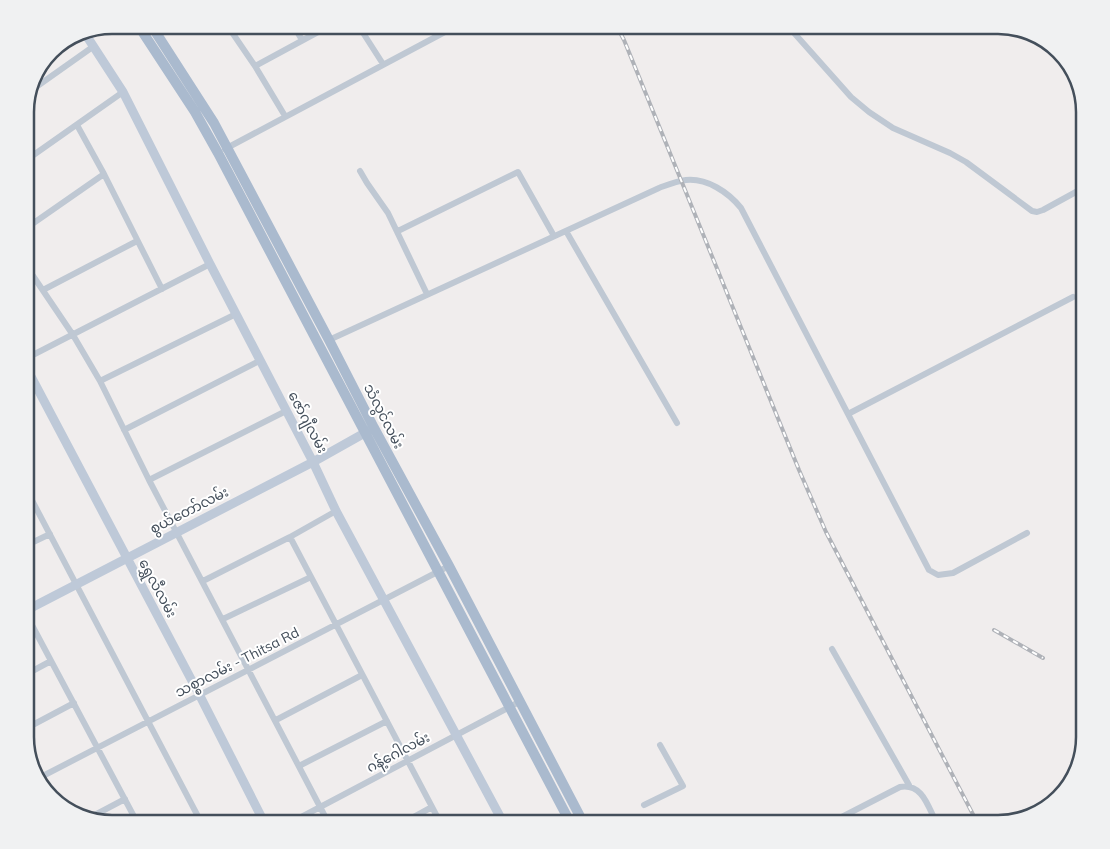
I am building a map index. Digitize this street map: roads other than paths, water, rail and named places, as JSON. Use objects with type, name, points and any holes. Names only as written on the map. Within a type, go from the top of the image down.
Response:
[{"type":"main road","name":"သံလွင်လမ်း","points":[[144,34],[195,112],[218,153],[293,296],[448,566],[580,815]]},
{"type":"main road","name":"သံလွင်လမ်း","points":[[157,34],[214,123],[329,340],[369,431],[439,571],[566,815]]},
{"type":"main road","points":[[293,296],[303,291]]},
{"type":"main road","points":[[575,815],[578,812]]},
{"type":"street","points":[[232,34],[286,116]]},
{"type":"street","points":[[298,34],[302,40]]},
{"type":"street","points":[[255,66],[314,34]]},
{"type":"street","points":[[364,34],[383,64]]},
{"type":"street","points":[[218,153],[441,34]]},
{"type":"street","points":[[795,34],[845,91],[869,112],[893,128],[966,162],[1032,211],[1043,210],[1076,192]]},
{"type":"street","name":"ဇော်ဂျီလမ်း","points":[[88,38],[123,92],[210,264],[314,462],[336,511],[499,815]]},
{"type":"street","points":[[39,85],[94,46]]},
{"type":"street","points":[[34,155],[123,92]]},
{"type":"street","points":[[77,125],[162,289]]},
{"type":"street","points":[[360,171],[398,231],[428,294]]},
{"type":"street","points":[[398,231],[518,172],[554,236]]},
{"type":"street","points":[[34,223],[104,174]]},
{"type":"street","points":[[329,340],[674,182],[686,180],[701,181],[730,195],[741,208],[925,562],[933,573],[938,575],[952,572],[1027,532]]},
{"type":"street","points":[[566,231],[677,423]]},
{"type":"street","points":[[43,290],[137,240]]},
{"type":"street","points":[[34,354],[210,264]]},
{"type":"street","points":[[34,277],[73,335],[100,381],[149,480],[324,815]]},
{"type":"street","points":[[848,414],[1073,297]]},
{"type":"street","points":[[100,381],[236,314]]},
{"type":"street","points":[[124,430],[261,360]]},
{"type":"street","name":"ရွှေလီလမ်း","points":[[34,382],[200,696],[260,815]]},
{"type":"street","points":[[149,480],[286,411]]},
{"type":"street","name":"စွယ်တော်လမ်း","points":[[34,606],[314,462],[369,431]]},
{"type":"street","points":[[34,504],[197,815]]},
{"type":"street","points":[[203,581],[290,537],[336,511]]},
{"type":"street","points":[[34,542],[50,534]]},
{"type":"street","points":[[290,537],[436,815]]},
{"type":"street","name":"သစ္စာလမ်း - Thitsa Rd","points":[[44,776],[448,566]]},
{"type":"street","points":[[223,619],[311,577]]},
{"type":"street","points":[[34,628],[133,815]]},
{"type":"street","points":[[832,648],[909,786]]},
{"type":"street","points":[[34,670],[51,660]]},
{"type":"street","points":[[276,720],[362,675]]},
{"type":"street","name":"ဂန့်ဂေါလမ်း","points":[[305,815],[519,702]]},
{"type":"street","points":[[34,724],[74,703]]},
{"type":"street","points":[[299,766],[387,721]]},
{"type":"street","points":[[644,805],[683,786],[660,745]]},
{"type":"street","points":[[846,815],[900,787],[909,786],[918,790],[932,815]]},
{"type":"street","points":[[97,814],[125,800]]},
{"type":"street","points":[[417,815],[432,807]]},
{"type":"railway","points":[[621,34],[826,532],[973,815]]},
{"type":"railway","points":[[994,630],[1043,658]]}]
